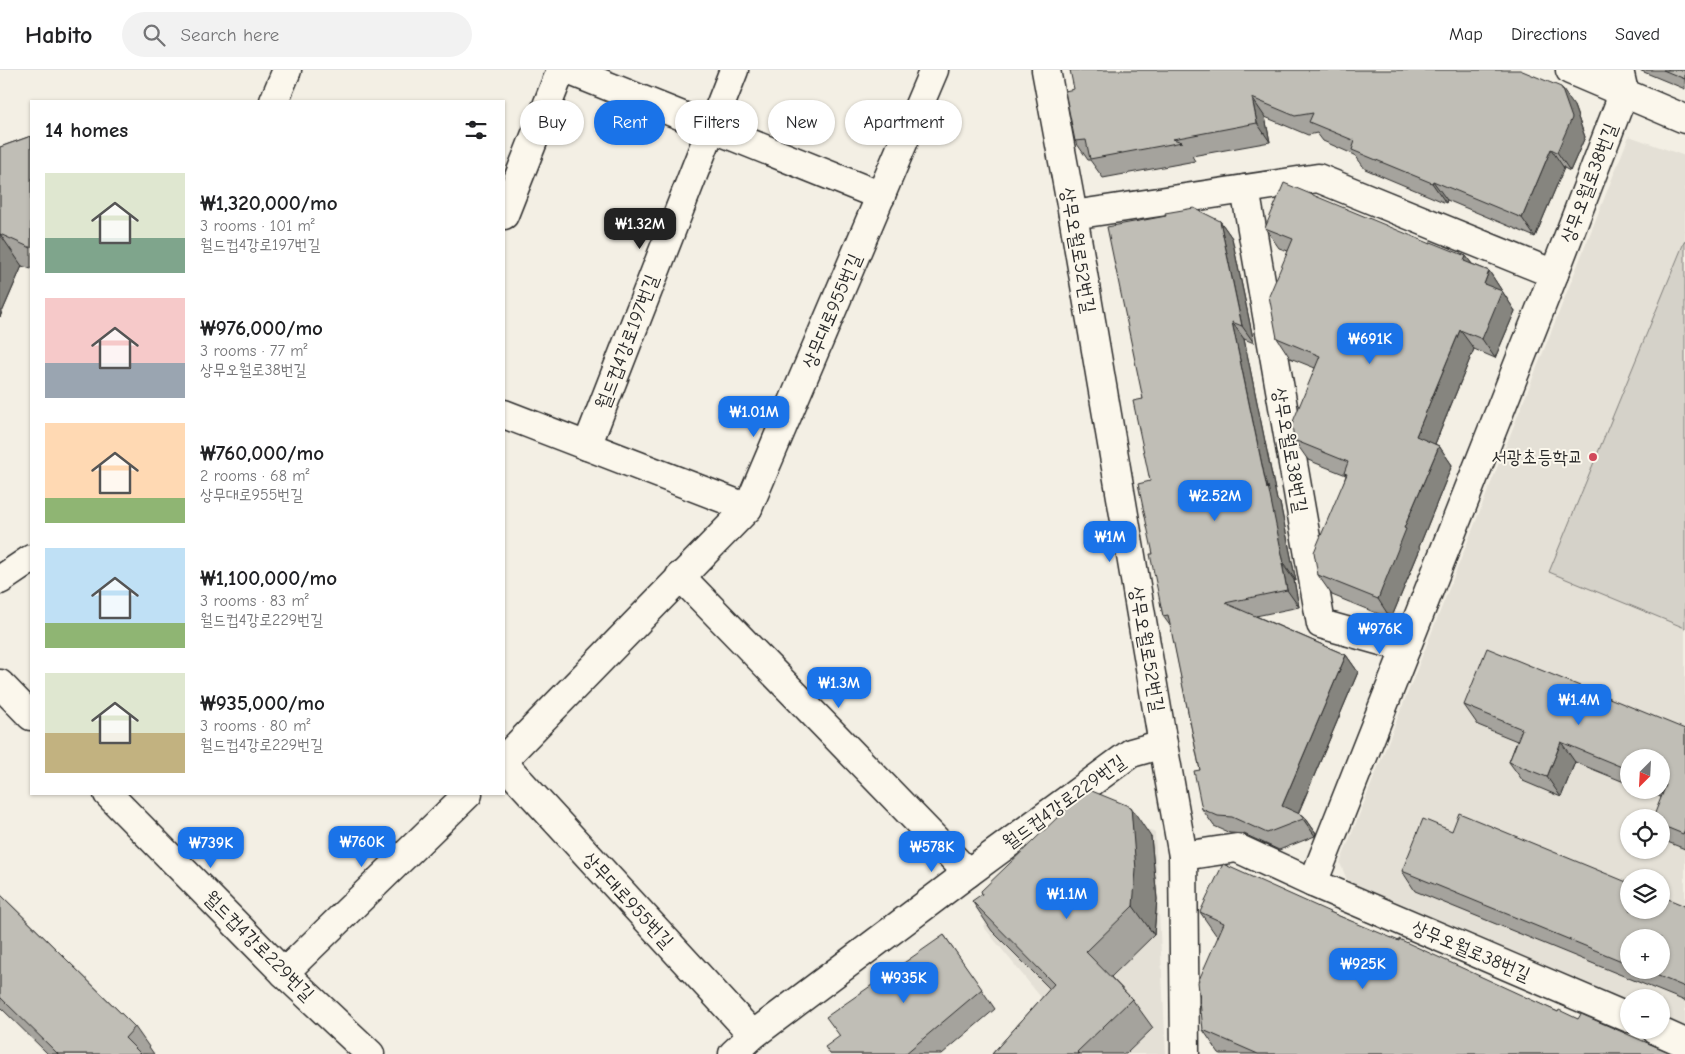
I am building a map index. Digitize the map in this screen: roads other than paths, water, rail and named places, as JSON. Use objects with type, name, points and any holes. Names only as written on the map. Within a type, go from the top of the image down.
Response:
[{"type":"street","points":[[274,100],[287,70]]},
{"type":"street","points":[[505,212],[561,70]]},
{"type":"street","points":[[568,70],[675,113]]},
{"type":"street","name":"월드컵4강로197번길","points":[[721,100],[734,70]]},
{"type":"street","name":"상무대로955번길","points":[[505,758],[748,508],[934,70]]},
{"type":"street","name":"상무오월로52번길","points":[[1046,70],[1183,856],[1185,1054]]},
{"type":"street","points":[[1570,70],[1621,81],[1685,119]]},
{"type":"street","name":"상무오월로38번길","points":[[1313,883],[1554,274],[1621,81]]},
{"type":"street","name":"월드컵4강로197번길","points":[[587,446],[703,145]]},
{"type":"street","points":[[755,145],[881,196]]},
{"type":"street","points":[[1072,215],[1318,178],[1554,274]]},
{"type":"street","name":"상무오월로38번길","points":[[1245,189],[1321,624],[1406,648]]},
{"type":"street","points":[[505,414],[748,508]]},
{"type":"street","points":[[0,580],[30,560]]},
{"type":"street","points":[[680,576],[968,873]]},
{"type":"street","points":[[0,684],[30,715]]},
{"type":"street","name":"월드컵4강로229번길","points":[[732,1054],[752,1035],[1130,753],[1163,744]]},
{"type":"street","name":"상무대로955번길","points":[[505,765],[752,1035]]},
{"type":"street","name":"월드컵4강로229번길","points":[[109,795],[284,973],[370,1054]]},
{"type":"street","points":[[284,973],[467,795]]},
{"type":"street","name":"상무오월로38번길","points":[[1183,856],[1237,848],[1313,883],[1620,1014]]},
{"type":"street","points":[[1670,1036],[1685,1043]]},
{"type":"place","name":"서광초등학교","points":[[1593,457]]}]
